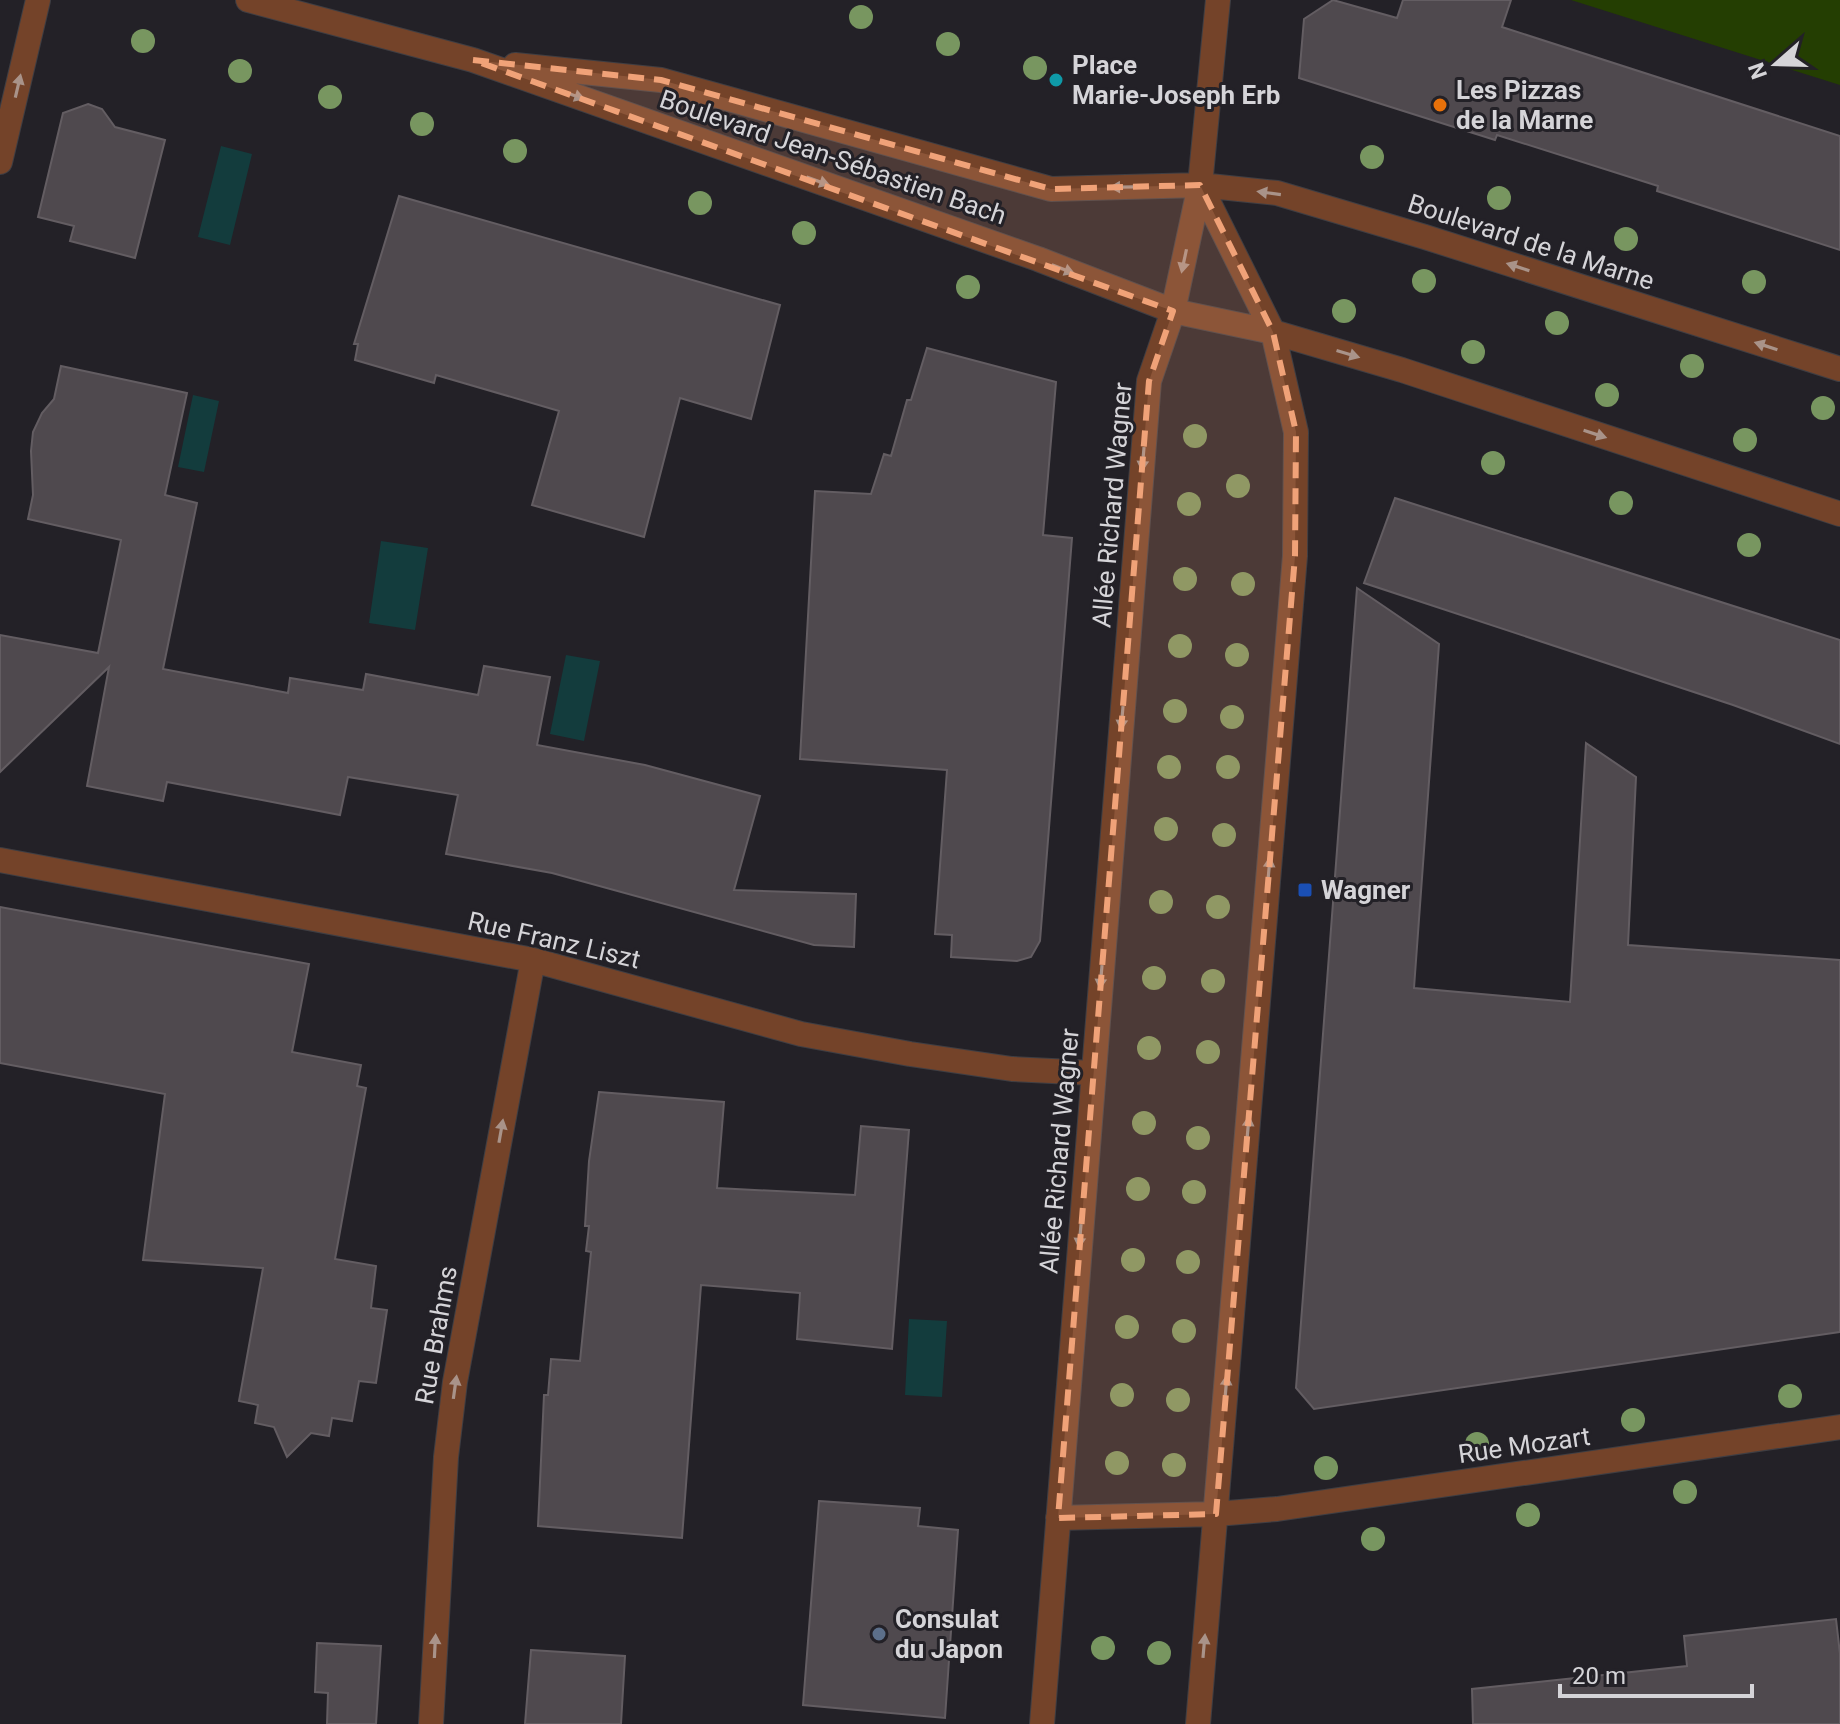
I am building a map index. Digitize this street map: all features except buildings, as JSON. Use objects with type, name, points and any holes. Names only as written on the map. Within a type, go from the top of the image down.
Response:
[{"type":"street","points":[[0,162],[38,0]]},
{"type":"street","name":"Boulevard Jean-Sébastien Bach","points":[[248,0],[473,60],[1011,249],[1173,311],[1273,332]]},
{"type":"street","name":"Allée Richard Wagner","points":[[1042,1724],[1149,381],[1173,311],[1200,185],[1218,0]]},
{"type":"street","name":"Boulevard Jean-Sébastien Bach","points":[[473,60],[661,80],[1051,189],[1200,185]]},
{"type":"street","points":[[1198,1724],[1295,556],[1296,432],[1273,332],[1200,185]]},
{"type":"street","name":"Boulevard de la Marne","points":[[1200,185],[1277,193],[1840,369]]},
{"type":"street","points":[[1273,332],[1402,370],[1840,514]]},
{"type":"street","name":"Rue Franz Liszt","points":[[0,860],[533,960],[801,1034],[1012,1069],[1093,1073]]},
{"type":"street","name":"Rue Brahms","points":[[431,1724],[446,1457],[455,1382],[533,960]]},
{"type":"street","name":"Rue Mozart","points":[[1058,1518],[1216,1514],[1277,1509],[1840,1427]]},
{"type":"highlighted area","points":[[473,60],[661,80],[1051,189],[1200,185],[1273,332],[1296,432],[1295,556],[1216,1514],[1058,1518],[1149,381],[1173,311]]},
{"type":"green space","points":[[1571,0],[1840,0],[1840,85]]},
{"type":"shaded area","points":[[221,146],[252,154],[230,245],[198,237]]},
{"type":"shaded area","points":[[193,395],[219,401],[204,472],[178,467]]},
{"type":"shaded area","points":[[381,541],[428,548],[415,630],[369,623]]},
{"type":"shaded area","points":[[566,655],[600,661],[584,741],[550,734]]},
{"type":"shaded area","points":[[909,1319],[947,1321],[942,1397],[905,1395]]},
{"type":"place","name":"Place Marie-Joseph Erb","points":[[1056,80]]},
{"type":"place","name":"Les Pizzas de la Marne","points":[[1440,105]]},
{"type":"place","name":"Wagner","points":[[1305,890]]},
{"type":"place","name":"Consulat du Japon","points":[[879,1634]]}]
